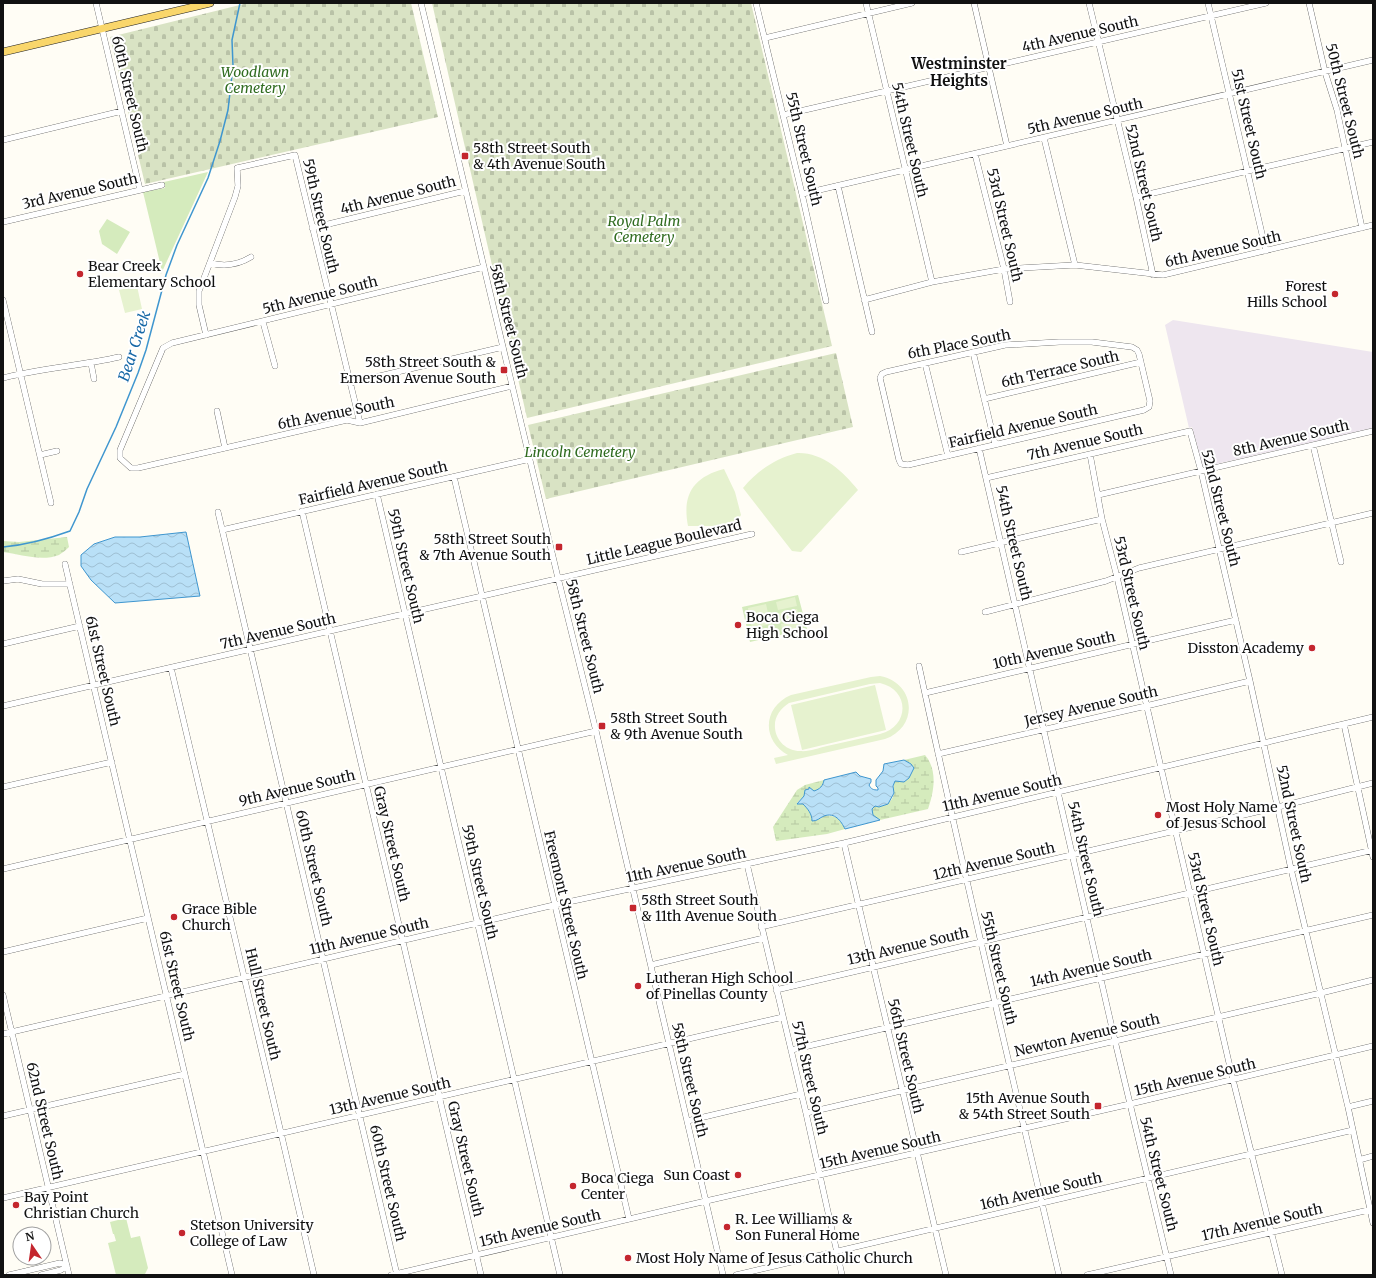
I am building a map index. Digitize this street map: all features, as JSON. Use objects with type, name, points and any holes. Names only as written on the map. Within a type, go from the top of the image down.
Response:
[{"type":"main road","points":[[3,52],[210,3]]},
{"type":"street","name":"60th Street South","points":[[96,3],[140,190]]},
{"type":"street","name":"58th Street South","points":[[421,3],[596,731],[723,1275]]},
{"type":"street","name":"55th Street South","points":[[756,3],[826,301]]},
{"type":"street","name":"54th Street South","points":[[866,3],[932,282]]},
{"type":"street","points":[[765,38],[912,3]]},
{"type":"street","points":[[974,3],[1007,146]]},
{"type":"street","name":"52nd Street South","points":[[1089,3],[1136,197],[1153,275]]},
{"type":"street","name":"51st Street South","points":[[1208,3],[1266,251]]},
{"type":"street","name":"4th Avenue South","points":[[783,115],[1266,3]]},
{"type":"street","name":"50th Street South","points":[[1309,3],[1337,110],[1362,228]]},
{"type":"street","name":"5th Avenue South","points":[[802,194],[1373,60]]},
{"type":"street","points":[[3,140],[122,111]]},
{"type":"street","points":[[1044,138],[1075,265]]},
{"type":"street","points":[[1136,197],[1373,142]]},
{"type":"street","name":"53rd Street South","points":[[976,154],[1004,269],[1010,302]]},
{"type":"street","name":"59th Street South","points":[[210,263],[235,197],[238,186],[237,168],[294,155],[360,422]]},
{"type":"street","name":"3rd Avenue South","points":[[3,222],[162,185]]},
{"type":"street","points":[[838,186],[872,332]]},
{"type":"street","name":"4th Avenue South","points":[[312,228],[465,191]]},
{"type":"street","name":"6th Avenue South","points":[[864,300],[932,282],[1004,269],[1075,265],[1163,275],[1373,225]]},
{"type":"street","points":[[206,335],[199,305],[199,291],[210,263],[221,266],[229,266],[243,262],[251,257]]},
{"type":"street","name":"5th Avenue South","points":[[120,458],[120,450],[163,348],[172,343],[484,267]]},
{"type":"street","points":[[3,302],[51,503]]},
{"type":"street","points":[[263,322],[275,366]]},
{"type":"street","name":"6th Place South","points":[[901,464],[880,378],[882,374],[886,372],[1006,345],[1058,342],[1092,342],[1132,347],[1137,350],[1141,362]]},
{"type":"street","points":[[350,383],[503,346]]},
{"type":"street","points":[[973,352],[995,444]]},
{"type":"street","points":[[3,378],[119,357]]},
{"type":"street","points":[[925,362],[948,456]]},
{"type":"street","name":"6th Terrace South","points":[[984,399],[1141,362]]},
{"type":"street","name":"Fairfield Avenue South","points":[[901,464],[908,465],[1144,410],[1149,407],[1150,401],[1141,362]]},
{"type":"street","points":[[91,363],[94,379]]},
{"type":"street","name":"6th Avenue South","points":[[120,458],[131,468],[138,468],[348,420],[360,422],[512,386]]},
{"type":"street","points":[[217,411],[225,448]]},
{"type":"street","name":"52nd Street South","points":[[1190,431],[1201,471],[1236,620],[1291,869],[1348,1107],[1373,1223]]},
{"type":"street","name":"7th Avenue South","points":[[986,478],[1190,431]]},
{"type":"street","name":"8th Avenue South","points":[[1098,495],[1373,431]]},
{"type":"street","points":[[1313,445],[1341,562]]},
{"type":"street","name":"54th Street South","points":[[979,448],[1115,1041],[1171,1275]]},
{"type":"street","points":[[40,455],[57,451]]},
{"type":"street","name":"53rd Street South","points":[[1090,454],[1102,519],[1117,577],[1160,768],[1205,954],[1233,1080],[1282,1275]]},
{"type":"street","name":"Fairfield Avenue South","points":[[222,530],[530,459]]},
{"type":"street","name":"Freemont Street South","points":[[454,477],[629,1219]]},
{"type":"street","name":"59th Street South","points":[[377,494],[560,1275]]},
{"type":"street","name":"Gray Street South","points":[[302,511],[481,1275]]},
{"type":"street","name":"60th Street South","points":[[218,512],[360,1116],[395,1275]]},
{"type":"street","points":[[985,612],[1117,577],[1139,568],[1373,513]]},
{"type":"street","points":[[961,552],[1102,519]]},
{"type":"street","name":"Little League Boulevard","points":[[558,578],[752,534]]},
{"type":"street","name":"61st Street South","points":[[65,564],[232,1275]]},
{"type":"street","name":"7th Avenue South","points":[[3,706],[558,578]]},
{"type":"street","points":[[3,581],[18,579],[42,584],[70,584]]},
{"type":"street","name":"10th Avenue South","points":[[925,693],[1236,620]]},
{"type":"street","points":[[3,644],[80,626]]},
{"type":"street","name":"55th Street South","points":[[919,666],[966,879],[1059,1275]]},
{"type":"street","name":"Hull Street South","points":[[171,668],[282,1133],[314,1275]]},
{"type":"street","name":"Jersey Avenue South","points":[[938,754],[1250,681]]},
{"type":"street","name":"11th Avenue South","points":[[3,1034],[554,905],[844,843],[1373,717]]},
{"type":"street","points":[[1344,724],[1373,857]]},
{"type":"street","name":"9th Avenue South","points":[[3,870],[596,731]]},
{"type":"street","points":[[3,787],[112,762]]},
{"type":"street","name":"12th Avenue South","points":[[761,927],[1373,784]]},
{"type":"street","name":"56th Street South","points":[[844,843],[946,1275]]},
{"type":"street","name":"13th Avenue South","points":[[776,990],[1372,850]]},
{"type":"street","name":"57th Street South","points":[[746,864],[806,1113],[842,1275]]},
{"type":"street","name":"14th Avenue South","points":[[791,1050],[1373,915]]},
{"type":"street","points":[[3,952],[148,918]]},
{"type":"street","points":[[651,965],[764,938]]},
{"type":"street","name":"Newton Avenue South","points":[[806,1113],[1373,980]]},
{"type":"street","name":"62nd Street South","points":[[3,995],[69,1275]]},
{"type":"street","name":"13th Avenue South","points":[[3,1198],[783,1017]]},
{"type":"street","name":"15th Avenue South","points":[[395,1275],[706,1201],[1024,1129],[1373,1046]]},
{"type":"street","points":[[3,1116],[185,1074]]},
{"type":"street","points":[[687,1121],[801,1094]]},
{"type":"street","points":[[1348,1107],[1373,1101]]},
{"type":"street","name":"16th Avenue South","points":[[736,1275],[1353,1130]]},
{"type":"street","points":[[1359,1160],[1373,1156]]},
{"type":"street","name":"17th Avenue South","points":[[1087,1275],[1371,1209]]},
{"type":"street","points":[[10,1275],[60,1263],[66,1266],[61,1270],[41,1275]]},
{"type":"shaded area","points":[[1173,320],[1373,352],[1373,428],[1203,467],[1192,427],[1189,428],[1165,325]]},
{"type":"green space","name":"Woodlawn Cemetery","points":[[248,3],[411,3],[438,117],[145,184],[110,37]]},
{"type":"green space","name":"Royal Palm Cemetery","points":[[432,3],[751,3],[832,346],[527,418]]},
{"type":"green space","points":[[208,172],[161,274],[161,267],[143,192],[165,188],[164,182]]},
{"type":"green space","points":[[107,219],[130,232],[117,254],[102,244],[99,231]]},
{"type":"green space","points":[[137,286],[142,309],[125,313],[119,290]]},
{"type":"green space","name":"Lincoln Cemetery","points":[[836,353],[853,427],[546,499],[528,425]]},
{"type":"green space","points":[[797,453],[823,459],[846,476],[858,490],[801,552],[792,551],[743,488],[767,466],[781,458]]},
{"type":"green space","points":[[724,469],[735,492],[741,515],[737,521],[716,526],[688,526],[687,505],[692,489],[697,482],[704,477],[713,472]]},
{"type":"green space","points":[[67,537],[69,547],[59,555],[52,557],[38,558],[3,552],[3,541],[19,542]]},
{"type":"green space","points":[[798,595],[807,629],[750,642],[742,607]]},
{"type":"green space","points":[[795,597],[797,606],[778,610],[776,602]]},
{"type":"green space","points":[[766,604],[768,613],[749,617],[748,608]]},
{"type":"green space","points":[[797,609],[799,617],[781,622],[779,613]]},
{"type":"green space","points":[[769,615],[771,624],[752,628],[750,620]]},
{"type":"green space","points":[[800,620],[802,629],[783,633],[781,624]]},
{"type":"green space","points":[[771,627],[773,635],[755,639],[753,631]]},
{"type":"green space","points":[[880,676],[892,680],[901,687],[906,696],[909,706],[908,716],[904,725],[896,733],[885,739],[776,764],[774,758],[788,755],[779,749],[773,741],[769,724],[775,707],[782,700],[791,695]],"holes":[[[880,683],[890,687],[897,693],[901,700],[902,708],[901,716],[897,724],[890,730],[880,734],[803,751],[795,751],[787,747],[780,741],[776,733],[775,724],[777,717],[780,711],[789,703],[870,684]]]},
{"type":"green space","points":[[875,685],[886,730],[802,750],[791,705]]},
{"type":"green space","points":[[925,755],[932,767],[934,781],[928,809],[880,820],[873,815],[872,809],[875,806],[882,806],[891,801],[894,795],[895,781],[901,781],[911,764],[904,760]]},
{"type":"green space","points":[[824,780],[822,786],[818,789],[814,791],[809,789],[806,790],[804,796],[797,803],[803,804],[808,809],[812,815],[812,820],[822,818],[823,816],[832,816],[841,822],[845,829],[827,834],[776,841],[773,827],[797,790],[805,785]]},
{"type":"green space","points":[[126,1218],[131,1238],[140,1236],[148,1268],[145,1274],[146,1275],[116,1275],[108,1243],[116,1241],[110,1222]]},
{"type":"water","points":[[186,532],[200,596],[115,603],[91,580],[81,566],[81,555],[94,544],[115,537],[140,537]]},
{"type":"water","points":[[904,760],[911,764],[914,768],[909,778],[904,782],[895,781],[893,786],[894,793],[888,804],[879,807],[875,806],[872,809],[873,815],[880,820],[845,829],[837,818],[831,815],[812,821],[807,808],[803,804],[797,804],[804,796],[805,790],[809,789],[809,787],[814,791],[821,787],[824,780],[856,772],[860,776],[871,779],[869,785],[872,789],[878,790],[876,780],[883,771],[884,764]]},
{"type":"waterway","name":"Bear Creek","points":[[3,547],[37,541],[70,531],[79,512],[87,489],[116,427],[138,373],[146,350],[166,275],[177,245],[208,178],[220,141],[228,110],[233,66],[232,40],[240,3]]},
{"type":"place","name":"58th Street South & 4th Avenue South","points":[[465,156]]},
{"type":"place","name":"Bear Creek Elementary School","points":[[80,274]]},
{"type":"place","name":"Forest Hills School","points":[[1335,294]]},
{"type":"place","name":"58th Street South & Emerson Avenue South","points":[[504,370]]},
{"type":"place","name":"58th Street South & 7th Avenue South","points":[[559,547]]},
{"type":"place","name":"Boca Ciega High School","points":[[738,625]]},
{"type":"place","name":"Disston Academy","points":[[1312,648]]},
{"type":"place","name":"58th Street South & 9th Avenue South","points":[[602,726]]},
{"type":"place","name":"Most Holy Name of Jesus School","points":[[1158,815]]},
{"type":"place","name":"58th Street South & 11th Avenue South","points":[[633,908]]},
{"type":"place","name":"Grace Bible Church","points":[[174,917]]},
{"type":"place","name":"Lutheran High School of Pinellas County","points":[[638,986]]},
{"type":"place","name":"15th Avenue South & 54th Street South","points":[[1098,1106]]},
{"type":"place","name":"Sun Coast","points":[[738,1175]]},
{"type":"place","name":"Boca Ciega Center","points":[[573,1186]]},
{"type":"place","name":"Bay Point Christian Church","points":[[16,1205]]},
{"type":"place","name":"R. Lee Williams & Son Funeral Home","points":[[727,1227]]},
{"type":"place","name":"Stetson University College of Law","points":[[182,1233]]},
{"type":"place","name":"Most Holy Name of Jesus Catholic Church","points":[[628,1258]]},
{"type":"district","name":"Westminster Heights","points":[[959,72]]}]
